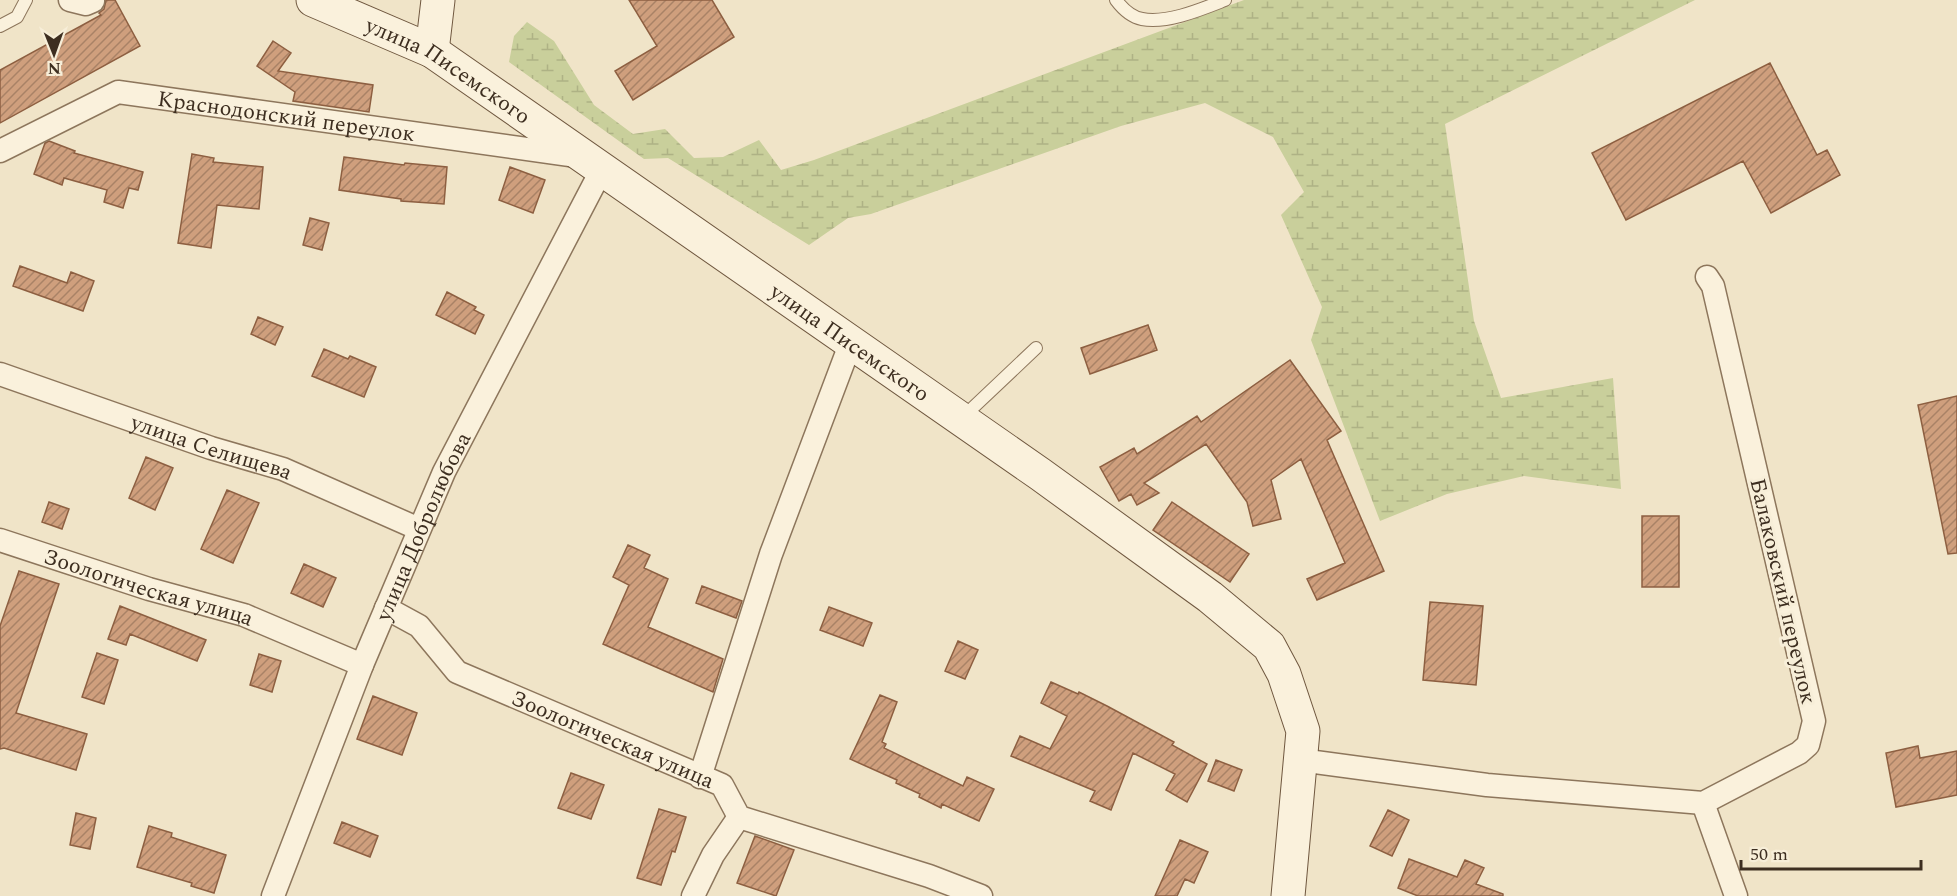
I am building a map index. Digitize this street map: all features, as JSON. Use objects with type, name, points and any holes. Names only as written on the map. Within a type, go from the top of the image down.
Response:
[{"type":"main road","name":"улица Писемского","points":[[314,0],[432,51],[961,418],[1210,597],[1269,646],[1284,674],[1303,731],[1288,896]]},
{"type":"main road","points":[[432,51],[438,0]]},
{"type":"street","points":[[70,0],[86,4],[93,1]]},
{"type":"street","name":"Краснодонский переулок","points":[[0,151],[118,92],[593,163]]},
{"type":"street","name":"улица Добролюбова","points":[[273,896],[362,665],[444,472],[593,163]]},
{"type":"street","name":"Балаковский переулок","points":[[1703,803],[1799,753],[1808,745],[1814,721],[1713,286],[1707,276]]},
{"type":"street","points":[[700,777],[771,554],[851,342]]},
{"type":"street","name":"улица Селищева","points":[[0,374],[200,444],[283,469],[420,529]]},
{"type":"street","name":"Зоологическая улица","points":[[0,540],[149,588],[244,615],[362,665]]},
{"type":"street","name":"Зоологическая улица","points":[[386,608],[419,626],[457,672],[722,785],[739,817]]},
{"type":"street","points":[[1300,760],[1487,785],[1703,803],[1736,896]]},
{"type":"street","points":[[693,896],[713,855],[739,817],[930,876],[981,896]]},
{"type":"lane","points":[[0,26],[17,17],[26,0]]},
{"type":"lane","points":[[1116,0],[1124,10],[1142,19],[1192,13],[1225,0]]},
{"type":"lane","points":[[961,418],[1036,348]]},
{"type":"green space","points":[[1244,0],[1695,0],[1445,124],[1474,321],[1501,398],[1613,378],[1621,489],[1524,476],[1447,494],[1380,521],[1311,340],[1322,307],[1281,215],[1304,192],[1273,137],[1205,103],[1121,126],[871,214],[848,218],[809,245],[668,158],[644,159],[509,62],[514,36],[527,22],[554,41],[594,105],[633,134],[665,129],[694,158],[723,157],[759,140],[781,170],[814,160]]},
{"type":"building","points":[[106,0],[115,0],[140,46],[0,123],[0,70],[101,15],[99,13],[104,9]]},
{"type":"building","points":[[629,0],[712,0],[734,37],[633,100],[615,71],[657,46]]},
{"type":"building","points":[[273,41],[291,53],[278,71],[373,85],[369,112],[293,101],[295,92],[257,66]]},
{"type":"building","points":[[1770,63],[1817,155],[1827,150],[1840,175],[1771,213],[1743,161],[1626,220],[1592,153]]},
{"type":"building","points":[[49,141],[75,151],[74,153],[143,172],[138,190],[129,188],[123,208],[104,202],[107,190],[64,178],[62,185],[34,174],[45,143]]},
{"type":"building","points":[[192,154],[214,158],[213,162],[263,167],[259,209],[217,205],[211,248],[178,243]]},
{"type":"building","points":[[344,157],[404,165],[405,163],[447,167],[444,204],[401,201],[401,199],[339,190]]},
{"type":"building","points":[[510,167],[545,180],[533,213],[499,200]]},
{"type":"building","points":[[310,218],[329,223],[322,250],[303,245]]},
{"type":"building","points":[[20,266],[67,283],[71,272],[94,281],[83,311],[13,286]]},
{"type":"building","points":[[447,292],[476,307],[474,310],[484,315],[475,334],[436,315]]},
{"type":"building","points":[[258,317],[283,327],[275,345],[251,334]]},
{"type":"building","points":[[1148,325],[1157,350],[1090,374],[1081,348]]},
{"type":"building","points":[[324,349],[348,359],[350,356],[376,367],[364,397],[312,376]]},
{"type":"building","points":[[1290,360],[1341,431],[1327,440],[1384,571],[1317,600],[1307,579],[1345,563],[1301,459],[1271,480],[1281,519],[1253,526],[1247,502],[1206,444],[1144,483],[1159,493],[1137,505],[1131,494],[1119,501],[1100,467],[1134,448],[1137,454],[1197,416],[1201,422]]},
{"type":"building","points":[[1957,396],[1957,553],[1948,554],[1918,405]]},
{"type":"building","points":[[146,457],[173,468],[155,510],[129,498]]},
{"type":"building","points":[[227,490],[259,503],[233,563],[201,549]]},
{"type":"building","points":[[49,502],[69,509],[62,529],[42,522]]},
{"type":"building","points":[[1172,502],[1249,554],[1230,582],[1153,530]]},
{"type":"building","points":[[1642,516],[1679,516],[1679,587],[1642,587]]},
{"type":"building","points":[[628,545],[650,555],[644,568],[668,579],[648,627],[723,659],[713,692],[603,644],[629,585],[613,577]]},
{"type":"building","points":[[304,564],[336,578],[323,607],[291,593]]},
{"type":"building","points":[[19,571],[59,584],[16,713],[87,734],[76,770],[4,748],[0,749],[0,626]]},
{"type":"building","points":[[702,586],[742,601],[736,618],[696,603]]},
{"type":"building","points":[[1430,602],[1483,606],[1476,685],[1423,680]]},
{"type":"building","points":[[120,606],[206,640],[197,661],[130,634],[126,645],[108,639]]},
{"type":"building","points":[[829,607],[872,623],[863,646],[820,630]]},
{"type":"building","points":[[958,641],[978,650],[965,679],[945,671]]},
{"type":"building","points":[[97,653],[118,660],[104,704],[82,697]]},
{"type":"building","points":[[259,654],[281,661],[272,692],[250,685]]},
{"type":"building","points":[[1051,682],[1078,694],[1079,692],[1107,706],[1174,742],[1172,745],[1207,764],[1187,802],[1166,790],[1175,774],[1133,753],[1111,810],[1090,801],[1095,791],[1011,756],[1020,736],[1050,749],[1067,716],[1041,703]]},
{"type":"building","points":[[880,695],[897,702],[882,742],[886,744],[884,748],[963,786],[967,777],[994,789],[979,821],[942,804],[941,808],[919,797],[920,794],[896,783],[897,780],[850,759]]},
{"type":"building","points":[[373,696],[417,713],[402,755],[357,739]]},
{"type":"building","points":[[1918,746],[1920,758],[1957,751],[1957,795],[1896,807],[1886,753]]},
{"type":"building","points":[[1216,760],[1242,770],[1234,791],[1208,781]]},
{"type":"building","points":[[571,773],[604,785],[591,819],[558,808]]},
{"type":"building","points":[[659,809],[686,817],[661,885],[637,878]]},
{"type":"building","points":[[1388,810],[1409,820],[1392,856],[1370,846]]},
{"type":"building","points":[[76,813],[96,818],[90,849],[70,845]]},
{"type":"building","points":[[342,822],[378,836],[370,857],[334,843]]},
{"type":"building","points":[[149,826],[172,833],[171,837],[226,855],[214,893],[191,886],[192,883],[137,867]]},
{"type":"building","points":[[755,836],[794,850],[776,896],[737,883]]},
{"type":"building","points":[[1180,840],[1208,852],[1194,883],[1185,879],[1177,896],[1155,896]]},
{"type":"building","points":[[1409,859],[1457,877],[1465,860],[1484,868],[1476,884],[1503,894],[1503,896],[1418,896],[1398,888]]}]
